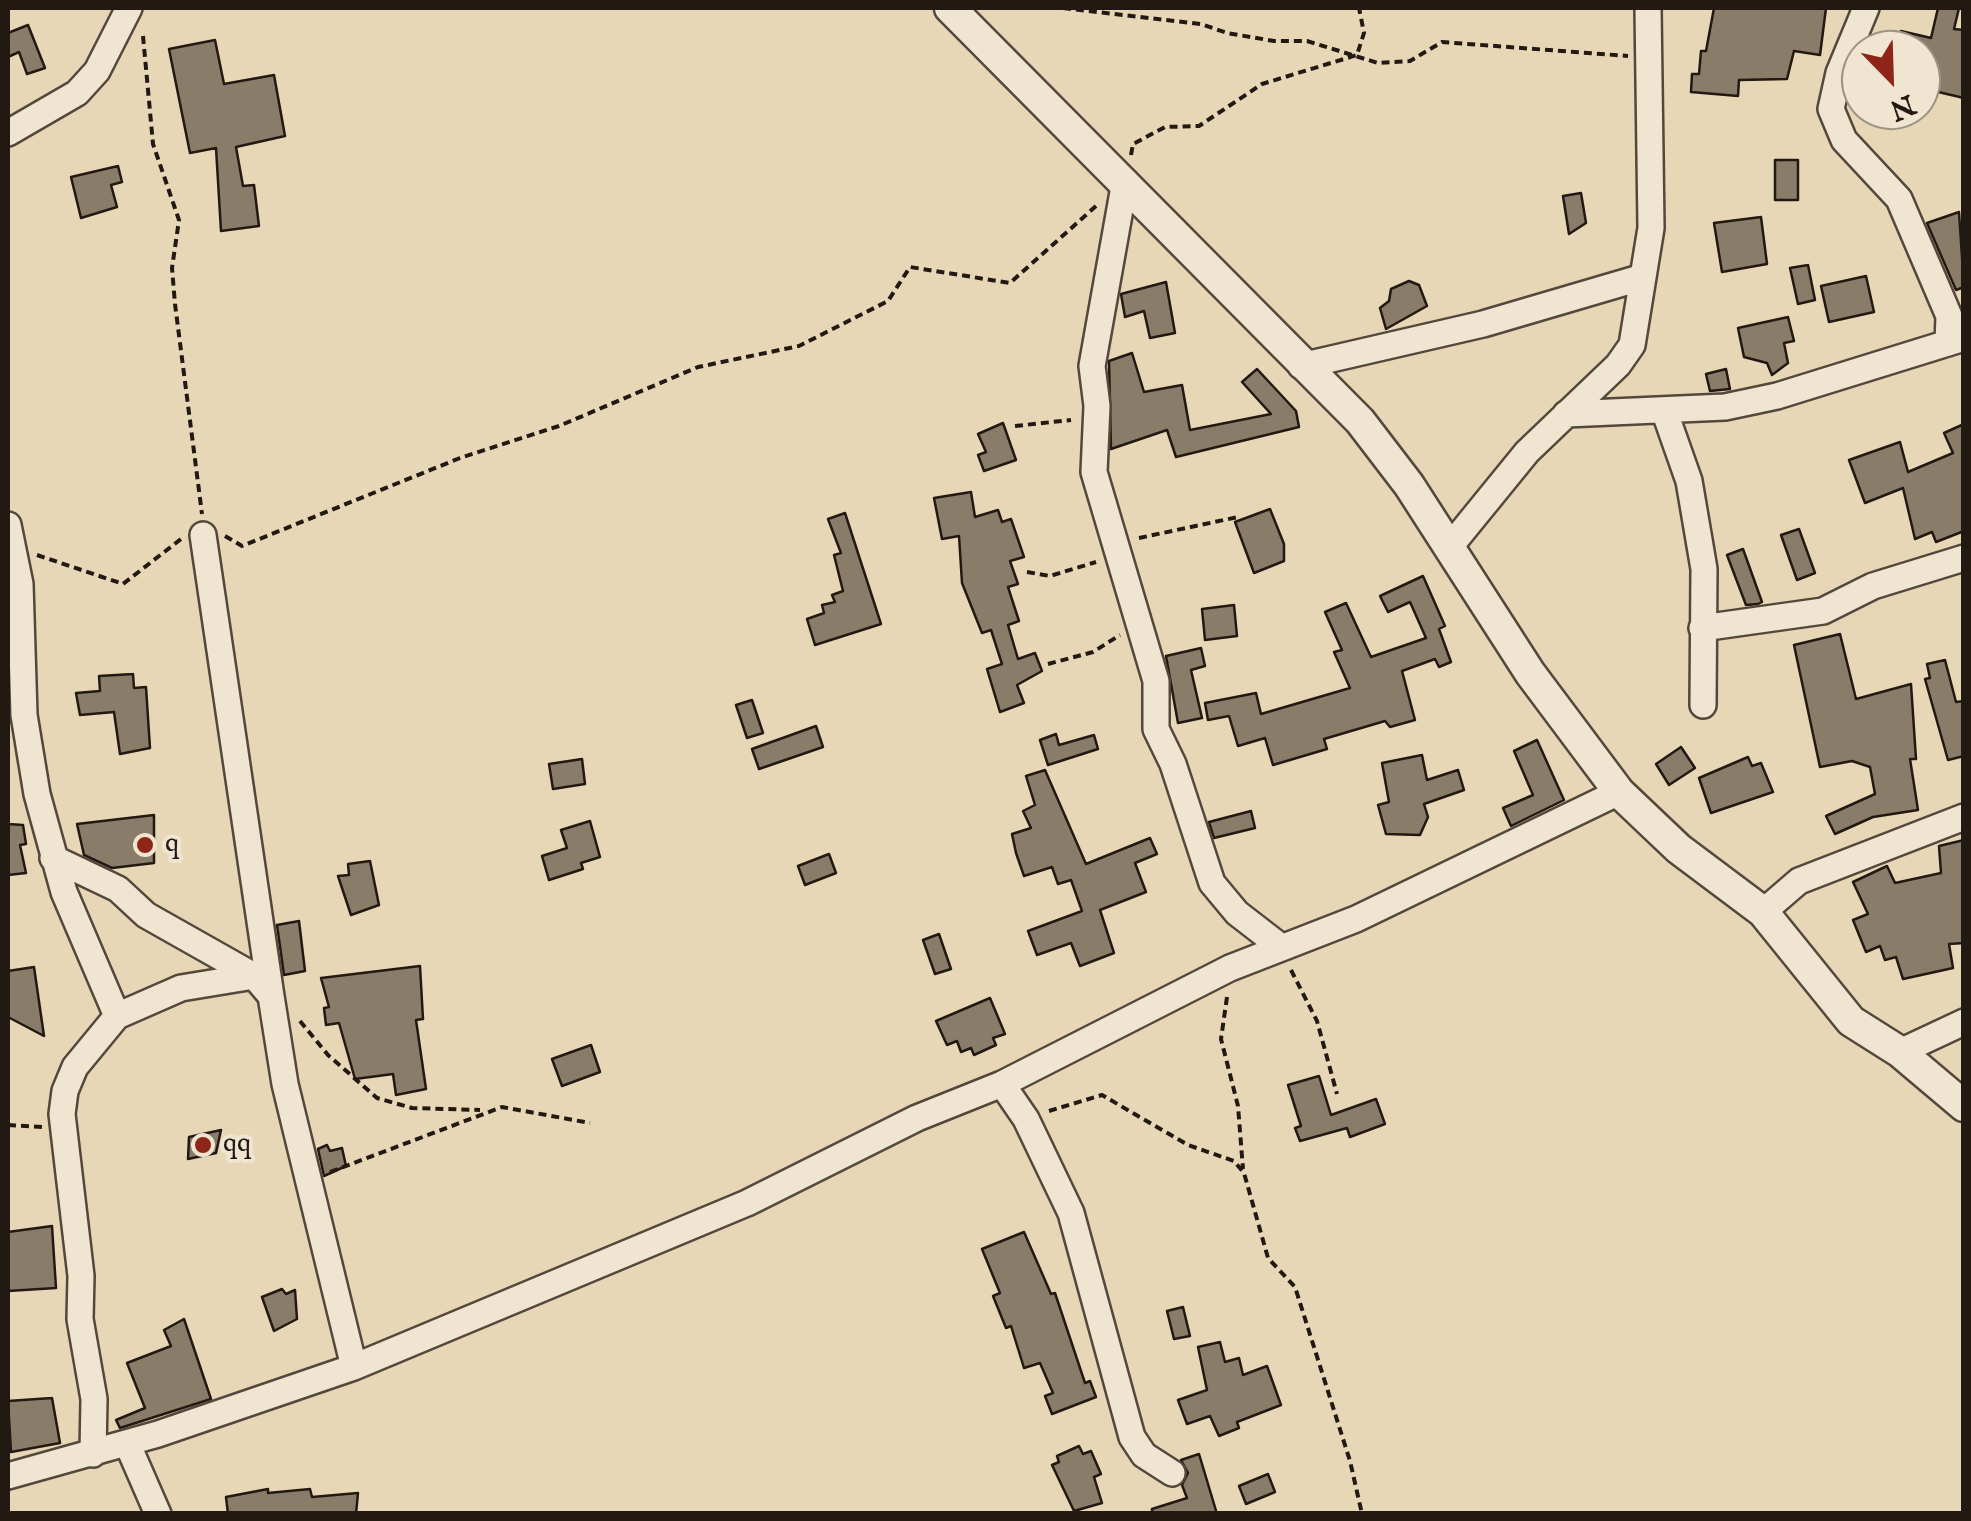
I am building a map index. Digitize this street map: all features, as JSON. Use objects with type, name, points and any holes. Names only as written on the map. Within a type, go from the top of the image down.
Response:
[{"type":"street","points":[[950,8],[1125,181],[1301,366],[1360,421],[1408,485],[1530,673],[1619,792],[1680,849],[1763,912],[1832,1002],[1868,1035],[1900,1052],[1964,1106]]},
{"type":"street","points":[[1448,549],[1527,452],[1618,365],[1632,345],[1651,228],[1648,8]]},
{"type":"street","points":[[1566,414],[1725,407],[1777,396],[1956,340],[1900,199],[1844,140],[1831,109],[1839,73],[1866,8]]},
{"type":"street","points":[[8,133],[77,93],[136,18]]},
{"type":"street","points":[[1125,181],[1092,366],[1094,472],[1156,680],[1156,729],[1212,883],[1237,913],[1281,947]]},
{"type":"street","points":[[1301,366],[1483,324],[1644,277]]},
{"type":"street","points":[[1664,410],[1698,517],[1704,569],[1703,705]]},
{"type":"street","points":[[203,533],[272,1002],[307,1181],[354,1366]]},
{"type":"street","points":[[11,536],[20,584],[24,715],[37,794],[53,858],[117,1016]]},
{"type":"street","points":[[1702,628],[1824,611],[1873,586],[1964,558]]},
{"type":"street","points":[[8,1493],[16,1474],[93,1454],[354,1366],[746,1203],[916,1118],[1002,1084],[1230,968],[1429,886],[1619,792]]},
{"type":"street","points":[[1763,912],[1799,880],[1964,817]]},
{"type":"street","points":[[53,858],[118,889],[146,915],[254,976],[272,1002]]},
{"type":"street","points":[[93,1454],[94,1398],[80,1319],[81,1276],[64,1128],[65,1091],[75,1067],[117,1016],[181,988],[254,976]]},
{"type":"street","points":[[1900,1052],[1964,1022]]},
{"type":"street","points":[[1002,1084],[1026,1119],[1072,1214],[1132,1437],[1144,1455],[1172,1472]]},
{"type":"street","points":[[127,1443],[158,1514]]},
{"type":"path","points":[[1064,8],[1201,24],[1227,33],[1274,40],[1307,40],[1378,63],[1410,61],[1442,42],[1648,57]]},
{"type":"path","points":[[1356,55],[1364,33],[1359,8]]},
{"type":"path","points":[[136,18],[153,144],[179,220],[172,268],[174,304],[203,533]]},
{"type":"path","points":[[203,533],[242,546],[460,458],[559,426],[698,368],[799,346],[888,302],[910,267],[1010,283],[1125,181],[1133,144],[1165,126],[1199,126],[1262,84],[1356,55]]},
{"type":"path","points":[[1016,426],[1096,420]]},
{"type":"path","points":[[1027,572],[1041,577],[1238,517]]},
{"type":"path","points":[[11,536],[111,584],[123,584],[203,533]]},
{"type":"path","points":[[1048,664],[1093,652],[1136,623]]},
{"type":"path","points":[[1281,947],[1317,1021],[1337,1094]]},
{"type":"path","points":[[1230,968],[1221,1039],[1238,1106],[1244,1173],[1268,1258],[1294,1287],[1350,1462],[1362,1514]]},
{"type":"path","points":[[272,1002],[308,1026],[328,1055],[377,1098],[412,1108],[484,1111]]},
{"type":"path","points":[[1026,1119],[1102,1095],[1188,1146],[1234,1161],[1244,1173]]},
{"type":"path","points":[[307,1181],[502,1107],[590,1123]]},
{"type":"path","points":[[8,1125],[64,1128]]},
{"type":"building","points":[[1714,8],[1826,8],[1820,55],[1794,51],[1787,79],[1739,80],[1738,96],[1691,92],[1692,74],[1699,74],[1701,51],[1706,51]]},
{"type":"building","points":[[1938,8],[1959,8],[1954,29],[1964,30],[1964,98],[1941,93],[1941,30],[1933,30]]},
{"type":"building","points":[[28,25],[45,68],[27,74],[19,52],[8,57],[8,33]]},
{"type":"building","points":[[215,40],[224,84],[274,75],[285,136],[236,147],[243,186],[254,185],[259,226],[221,231],[216,148],[190,153],[169,49]]},
{"type":"building","points":[[1775,160],[1798,160],[1798,200],[1775,200]]},
{"type":"building","points":[[118,166],[122,182],[111,185],[117,207],[81,218],[71,177]]},
{"type":"building","points":[[1581,193],[1586,223],[1569,234],[1563,196]]},
{"type":"building","points":[[1959,212],[1964,287],[1956,290],[1927,223]]},
{"type":"building","points":[[1761,217],[1767,264],[1722,272],[1714,223]]},
{"type":"building","points":[[1808,265],[1815,300],[1798,304],[1790,268]]},
{"type":"building","points":[[1866,276],[1874,312],[1829,322],[1821,286]]},
{"type":"building","points":[[1409,281],[1419,285],[1427,306],[1386,329],[1380,308],[1389,301],[1391,289]]},
{"type":"building","points":[[1166,282],[1175,333],[1150,338],[1144,311],[1125,317],[1121,294]]},
{"type":"building","points":[[1788,317],[1794,341],[1784,343],[1788,363],[1772,375],[1767,363],[1744,357],[1738,328]]},
{"type":"building","points":[[1132,353],[1144,392],[1182,385],[1190,430],[1271,414],[1242,382],[1257,369],[1296,411],[1299,427],[1176,457],[1167,430],[1111,449],[1109,361]]},
{"type":"building","points":[[1726,369],[1730,389],[1710,391],[1706,374]]},
{"type":"building","points":[[1003,423],[1016,460],[984,471],[978,455],[986,452],[978,434]]},
{"type":"building","points":[[1964,424],[1964,531],[1936,542],[1932,532],[1915,539],[1903,488],[1865,503],[1849,460],[1900,442],[1908,472],[1953,453],[1944,433]]},
{"type":"building","points":[[971,492],[975,517],[998,510],[1002,522],[1011,519],[1024,557],[1010,561],[1018,584],[1008,587],[1019,621],[1008,625],[1018,659],[1035,653],[1042,671],[1017,685],[1024,703],[1000,712],[987,669],[1002,664],[991,630],[982,633],[962,583],[959,536],[942,539],[934,498]]},
{"type":"building","points":[[1270,509],[1284,544],[1284,561],[1254,573],[1235,522]]},
{"type":"building","points":[[845,513],[881,624],[815,645],[807,619],[824,613],[822,605],[835,602],[832,595],[843,591],[834,555],[841,553],[828,519]]},
{"type":"building","points":[[1799,529],[1815,573],[1797,580],[1781,535]]},
{"type":"building","points":[[1743,549],[1762,602],[1758,604],[1746,605],[1727,555]]},
{"type":"building","points":[[1423,576],[1445,626],[1439,629],[1451,662],[1439,667],[1435,659],[1402,671],[1415,720],[1390,727],[1385,721],[1324,739],[1327,749],[1273,765],[1265,738],[1238,746],[1229,716],[1208,720],[1205,703],[1256,693],[1261,714],[1350,688],[1334,652],[1342,650],[1325,612],[1346,603],[1371,657],[1426,638],[1410,602],[1388,612],[1380,596]]},
{"type":"building","points":[[1234,605],[1237,636],[1205,640],[1202,609]]},
{"type":"building","points":[[1840,634],[1856,699],[1911,684],[1916,759],[1910,759],[1918,810],[1873,817],[1835,834],[1826,816],[1875,794],[1870,767],[1852,761],[1820,767],[1794,645]]},
{"type":"building","points":[[1201,648],[1205,666],[1191,670],[1202,718],[1178,723],[1166,656]]},
{"type":"building","points":[[1945,660],[1956,702],[1964,701],[1964,756],[1948,760],[1925,679],[1930,678],[1927,664]]},
{"type":"building","name":"q","points":[[133,674],[134,688],[146,687],[150,748],[120,754],[114,712],[80,715],[76,693],[100,691],[99,676]]},
{"type":"building","points":[[752,700],[763,733],[747,738],[736,705]]},
{"type":"building","points":[[816,726],[823,747],[759,769],[752,749]]},
{"type":"building","points":[[1056,734],[1059,745],[1094,735],[1098,749],[1048,765],[1040,740]]},
{"type":"building","points":[[1537,740],[1564,800],[1511,826],[1503,808],[1533,795],[1514,751]]},
{"type":"building","points":[[1681,747],[1695,768],[1669,785],[1656,764]]},
{"type":"building","points":[[1422,755],[1427,780],[1458,770],[1464,790],[1424,804],[1428,817],[1420,835],[1386,834],[1378,805],[1389,802],[1382,763]]},
{"type":"building","points":[[1748,757],[1752,766],[1761,763],[1773,792],[1711,813],[1699,778]]},
{"type":"building","points":[[582,759],[585,784],[553,789],[549,764]]},
{"type":"building","points":[[1045,770],[1086,864],[1150,838],[1157,854],[1135,863],[1146,892],[1100,910],[1114,953],[1080,966],[1071,943],[1037,955],[1028,931],[1082,911],[1071,880],[1058,884],[1052,867],[1024,876],[1016,853],[1012,834],[1031,828],[1023,811],[1035,805],[1026,776]]},
{"type":"building","points":[[1251,811],[1255,828],[1214,838],[1209,822]]},
{"type":"building","name":"q","points":[[154,815],[154,863],[112,868],[84,855],[77,824]]},
{"type":"building","points":[[590,821],[600,857],[581,863],[583,869],[549,880],[542,856],[567,848],[561,830]]},
{"type":"building","points":[[8,824],[23,825],[26,844],[20,845],[26,873],[8,875]]},
{"type":"building","points":[[1964,840],[1964,943],[1949,944],[1953,968],[1903,979],[1896,957],[1885,960],[1880,946],[1866,952],[1853,920],[1868,914],[1853,882],[1887,866],[1895,883],[1941,873],[1939,846]]},
{"type":"building","points":[[829,854],[836,873],[805,885],[798,866]]},
{"type":"building","points":[[370,861],[379,905],[351,915],[338,876],[349,875],[348,864]]},
{"type":"building","points":[[299,921],[305,971],[284,975],[277,925]]},
{"type":"building","points":[[939,934],[951,969],[935,974],[923,940]]},
{"type":"building","points":[[420,966],[423,1019],[416,1020],[426,1089],[396,1095],[393,1074],[355,1079],[339,1023],[326,1025],[324,1008],[329,1007],[321,978]]},
{"type":"building","points":[[34,967],[44,1036],[8,1017],[8,971]]},
{"type":"building","points":[[990,998],[1005,1034],[993,1038],[996,1045],[974,1055],[971,1048],[961,1052],[957,1041],[947,1045],[936,1021]]},
{"type":"building","points":[[591,1045],[600,1072],[562,1086],[552,1059]]},
{"type":"building","points":[[1319,1076],[1331,1115],[1376,1099],[1385,1124],[1350,1137],[1347,1128],[1300,1141],[1295,1128],[1301,1126],[1288,1085]]},
{"type":"building","name":"qq","points":[[221,1130],[216,1153],[188,1159],[189,1137]]},
{"type":"building","points":[[327,1145],[330,1151],[342,1148],[346,1166],[324,1176],[318,1149]]},
{"type":"building","points":[[52,1226],[56,1288],[8,1291],[8,1232]]},
{"type":"building","points":[[1024,1232],[1051,1294],[1055,1293],[1085,1383],[1090,1381],[1096,1397],[1052,1414],[1045,1396],[1053,1393],[1040,1363],[1024,1368],[1011,1326],[1006,1328],[993,1296],[1000,1293],[982,1249]]},
{"type":"building","points":[[282,1289],[286,1294],[295,1290],[297,1319],[274,1331],[262,1297]]},
{"type":"building","points":[[1183,1307],[1190,1336],[1174,1339],[1167,1311]]},
{"type":"building","points":[[184,1319],[211,1399],[120,1428],[116,1420],[145,1408],[127,1363],[171,1346],[164,1330]]},
{"type":"building","points":[[1220,1342],[1225,1362],[1239,1358],[1243,1375],[1267,1366],[1281,1405],[1237,1422],[1239,1428],[1219,1436],[1210,1416],[1187,1424],[1178,1400],[1207,1390],[1198,1347]]},
{"type":"building","points":[[52,1398],[60,1443],[11,1452],[8,1401]]},
{"type":"building","points":[[1079,1446],[1083,1454],[1091,1451],[1101,1474],[1094,1477],[1102,1503],[1074,1511],[1052,1465],[1059,1462],[1057,1456]]},
{"type":"building","points":[[1199,1454],[1217,1514],[1152,1514],[1152,1509],[1187,1498],[1182,1485],[1188,1473],[1181,1460]]},
{"type":"building","points":[[1268,1474],[1275,1492],[1246,1504],[1239,1486]]},
{"type":"building","points":[[268,1489],[268,1493],[310,1489],[312,1497],[358,1493],[356,1514],[228,1514],[226,1497]]},
{"type":"place","name":"q","points":[[145,845]]},
{"type":"place","name":"qq","points":[[203,1145]]}]
